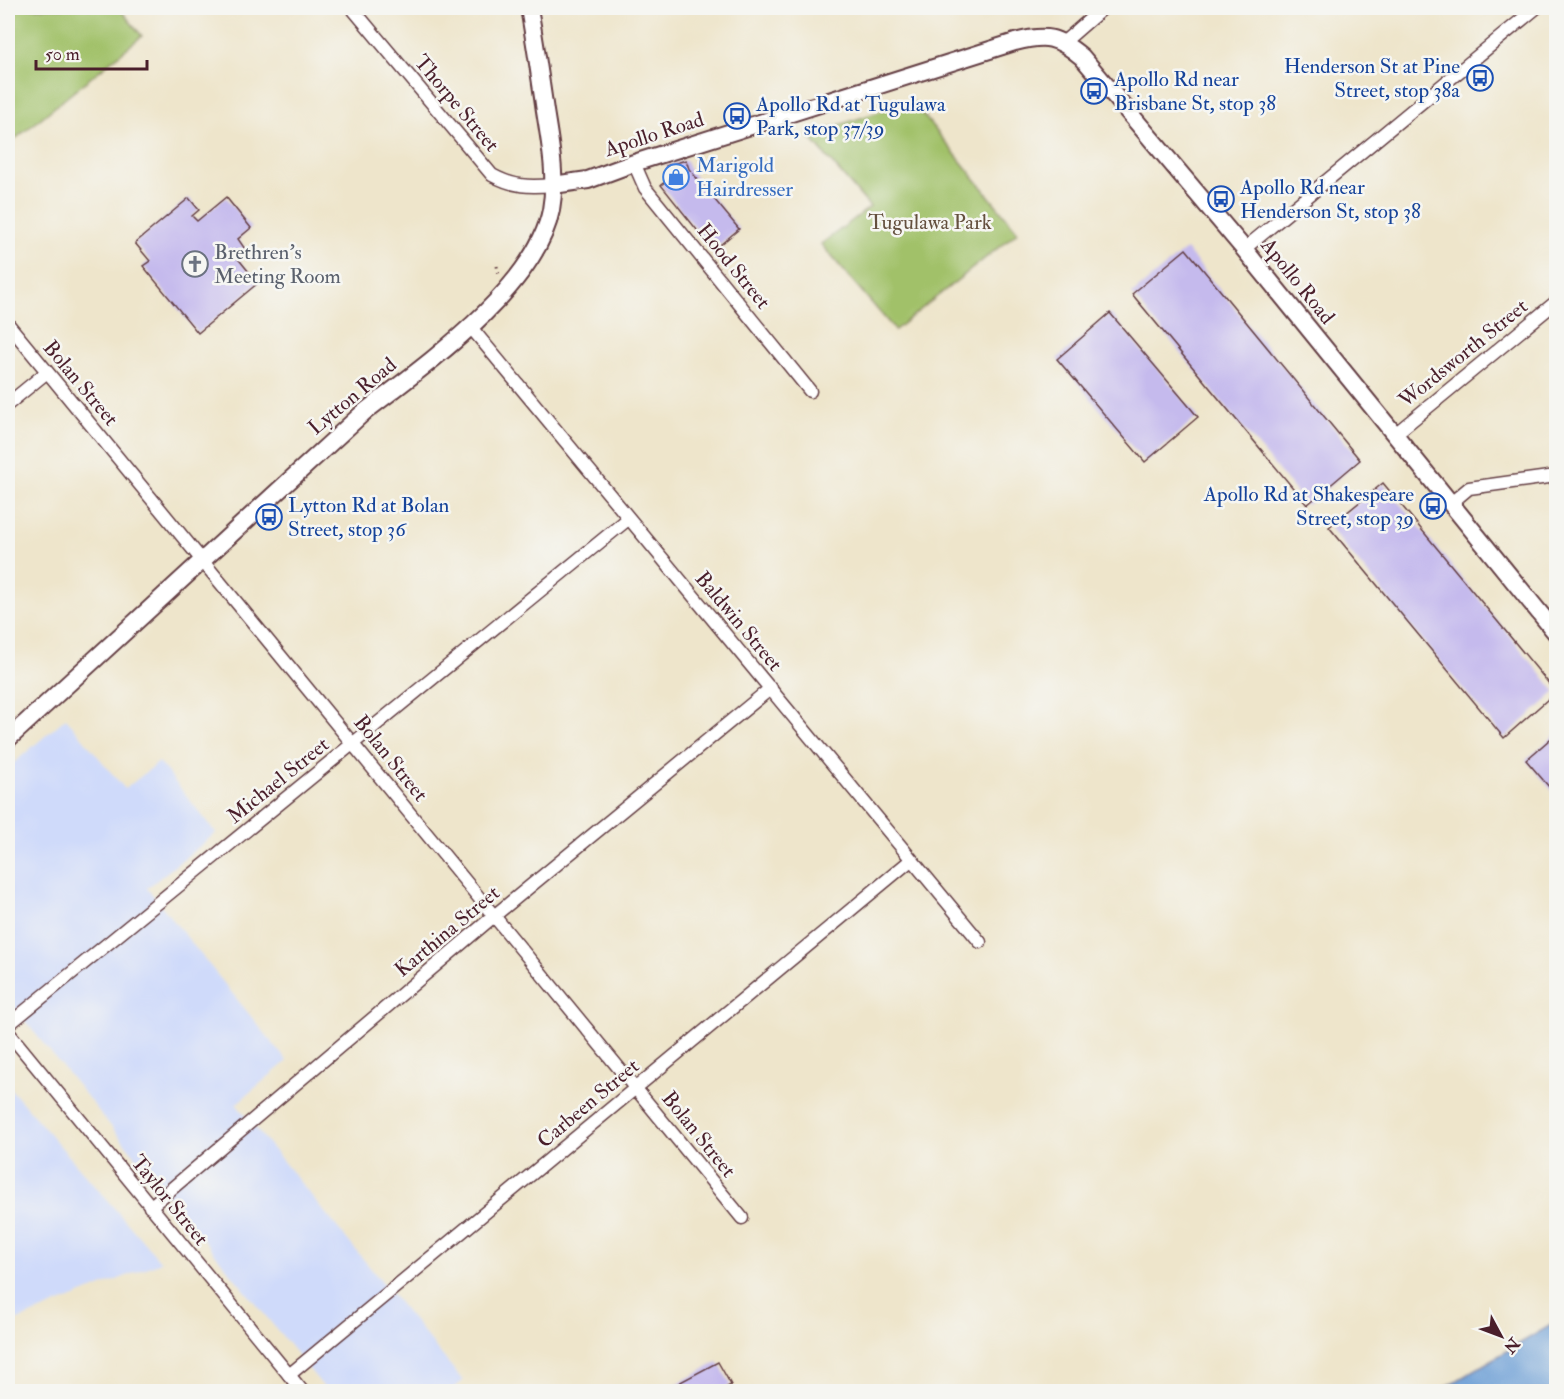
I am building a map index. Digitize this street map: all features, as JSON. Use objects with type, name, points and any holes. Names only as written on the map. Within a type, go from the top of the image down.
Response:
[{"type":"street","name":"Thorpe Street","points":[[352,8],[492,175],[509,184],[525,187],[553,185]]},
{"type":"street","name":"Lytton Road","points":[[8,739],[363,413],[470,325],[510,288],[534,257],[547,227],[553,185],[552,157],[529,8]]},
{"type":"street","points":[[1064,42],[1102,8]]},
{"type":"street","points":[[1244,249],[1536,8]]},
{"type":"street","name":"Apollo Road","points":[[553,185],[588,180],[634,163],[1015,42],[1034,37],[1053,38],[1064,42],[1082,57],[1244,249],[1557,633]]},
{"type":"street","name":"Hood Street","points":[[634,163],[645,188],[810,391]]},
{"type":"street","name":"Wordsworth Street","points":[[1394,435],[1557,302]]},
{"type":"street","name":"Bolan Street","points":[[8,324],[742,1218]]},
{"type":"street","name":"Baldwin Street","points":[[470,325],[628,519],[771,688],[980,942]]},
{"type":"street","points":[[8,404],[47,372]]},
{"type":"street","points":[[1450,504],[1469,488],[1557,476]]},
{"type":"street","name":"Michael Street","points":[[8,1025],[628,519]]},
{"type":"street","name":"Karthina Street","points":[[150,1207],[494,916],[771,688]]},
{"type":"street","name":"Carbeen Street","points":[[289,1375],[911,860]]},
{"type":"street","name":"Taylor Street","points":[[8,1032],[303,1392]]},
{"type":"shaded area","points":[[66,718],[125,789],[159,762],[216,833],[147,888],[287,1061],[236,1104],[463,1381],[450,1391],[327,1391],[8,1000],[8,768]]},
{"type":"shaded area","points":[[8,1086],[161,1262],[8,1324]]},
{"type":"green space","points":[[8,8],[119,8],[142,36],[8,145]]},
{"type":"green space","name":"Tugulawa Park","points":[[912,101],[1018,232],[895,330],[821,244],[870,207],[808,135]]},
{"type":"water","points":[[1556,1322],[1556,1391],[1439,1391]]},
{"type":"building","points":[[686,160],[689,169],[739,229],[720,245],[709,245],[661,185],[670,178],[666,166]]},
{"type":"building","name":"Brethren's Meeting Room","points":[[226,197],[251,228],[238,239],[245,249],[236,256],[258,283],[198,333],[143,266],[150,261],[135,243],[189,198],[199,210],[192,216],[197,221]]},
{"type":"building","points":[[1186,249],[1360,460],[1307,505],[1132,294]]},
{"type":"building","points":[[1110,313],[1198,417],[1145,462],[1057,359]]},
{"type":"building","points":[[1383,483],[1556,692],[1504,738],[1329,527]]},
{"type":"building","points":[[1556,734],[1556,795],[1526,760]]},
{"type":"building","points":[[718,1362],[731,1385],[718,1392],[676,1392],[673,1386]]},
{"type":"place","name":"Henderson St at Pine Street, stop 38a","points":[[1480,78]]},
{"type":"place","name":"Apollo Rd near Brisbane St, stop 38","points":[[1094,91]]},
{"type":"place","name":"Apollo Rd at Tugulawa Park, stop 37/39","points":[[737,116]]},
{"type":"place","name":"Marigold Hairdresser","points":[[676,177]]},
{"type":"place","name":"Apollo Rd near Henderson St, stop 38","points":[[1221,199]]},
{"type":"place","name":"Brethren's Meeting Room","points":[[195,264]]},
{"type":"place","name":"Apollo Rd at Shakespeare Street, stop 39","points":[[1433,506]]},
{"type":"place","name":"Lytton Rd at Bolan Street, stop 36","points":[[269,517]]}]
